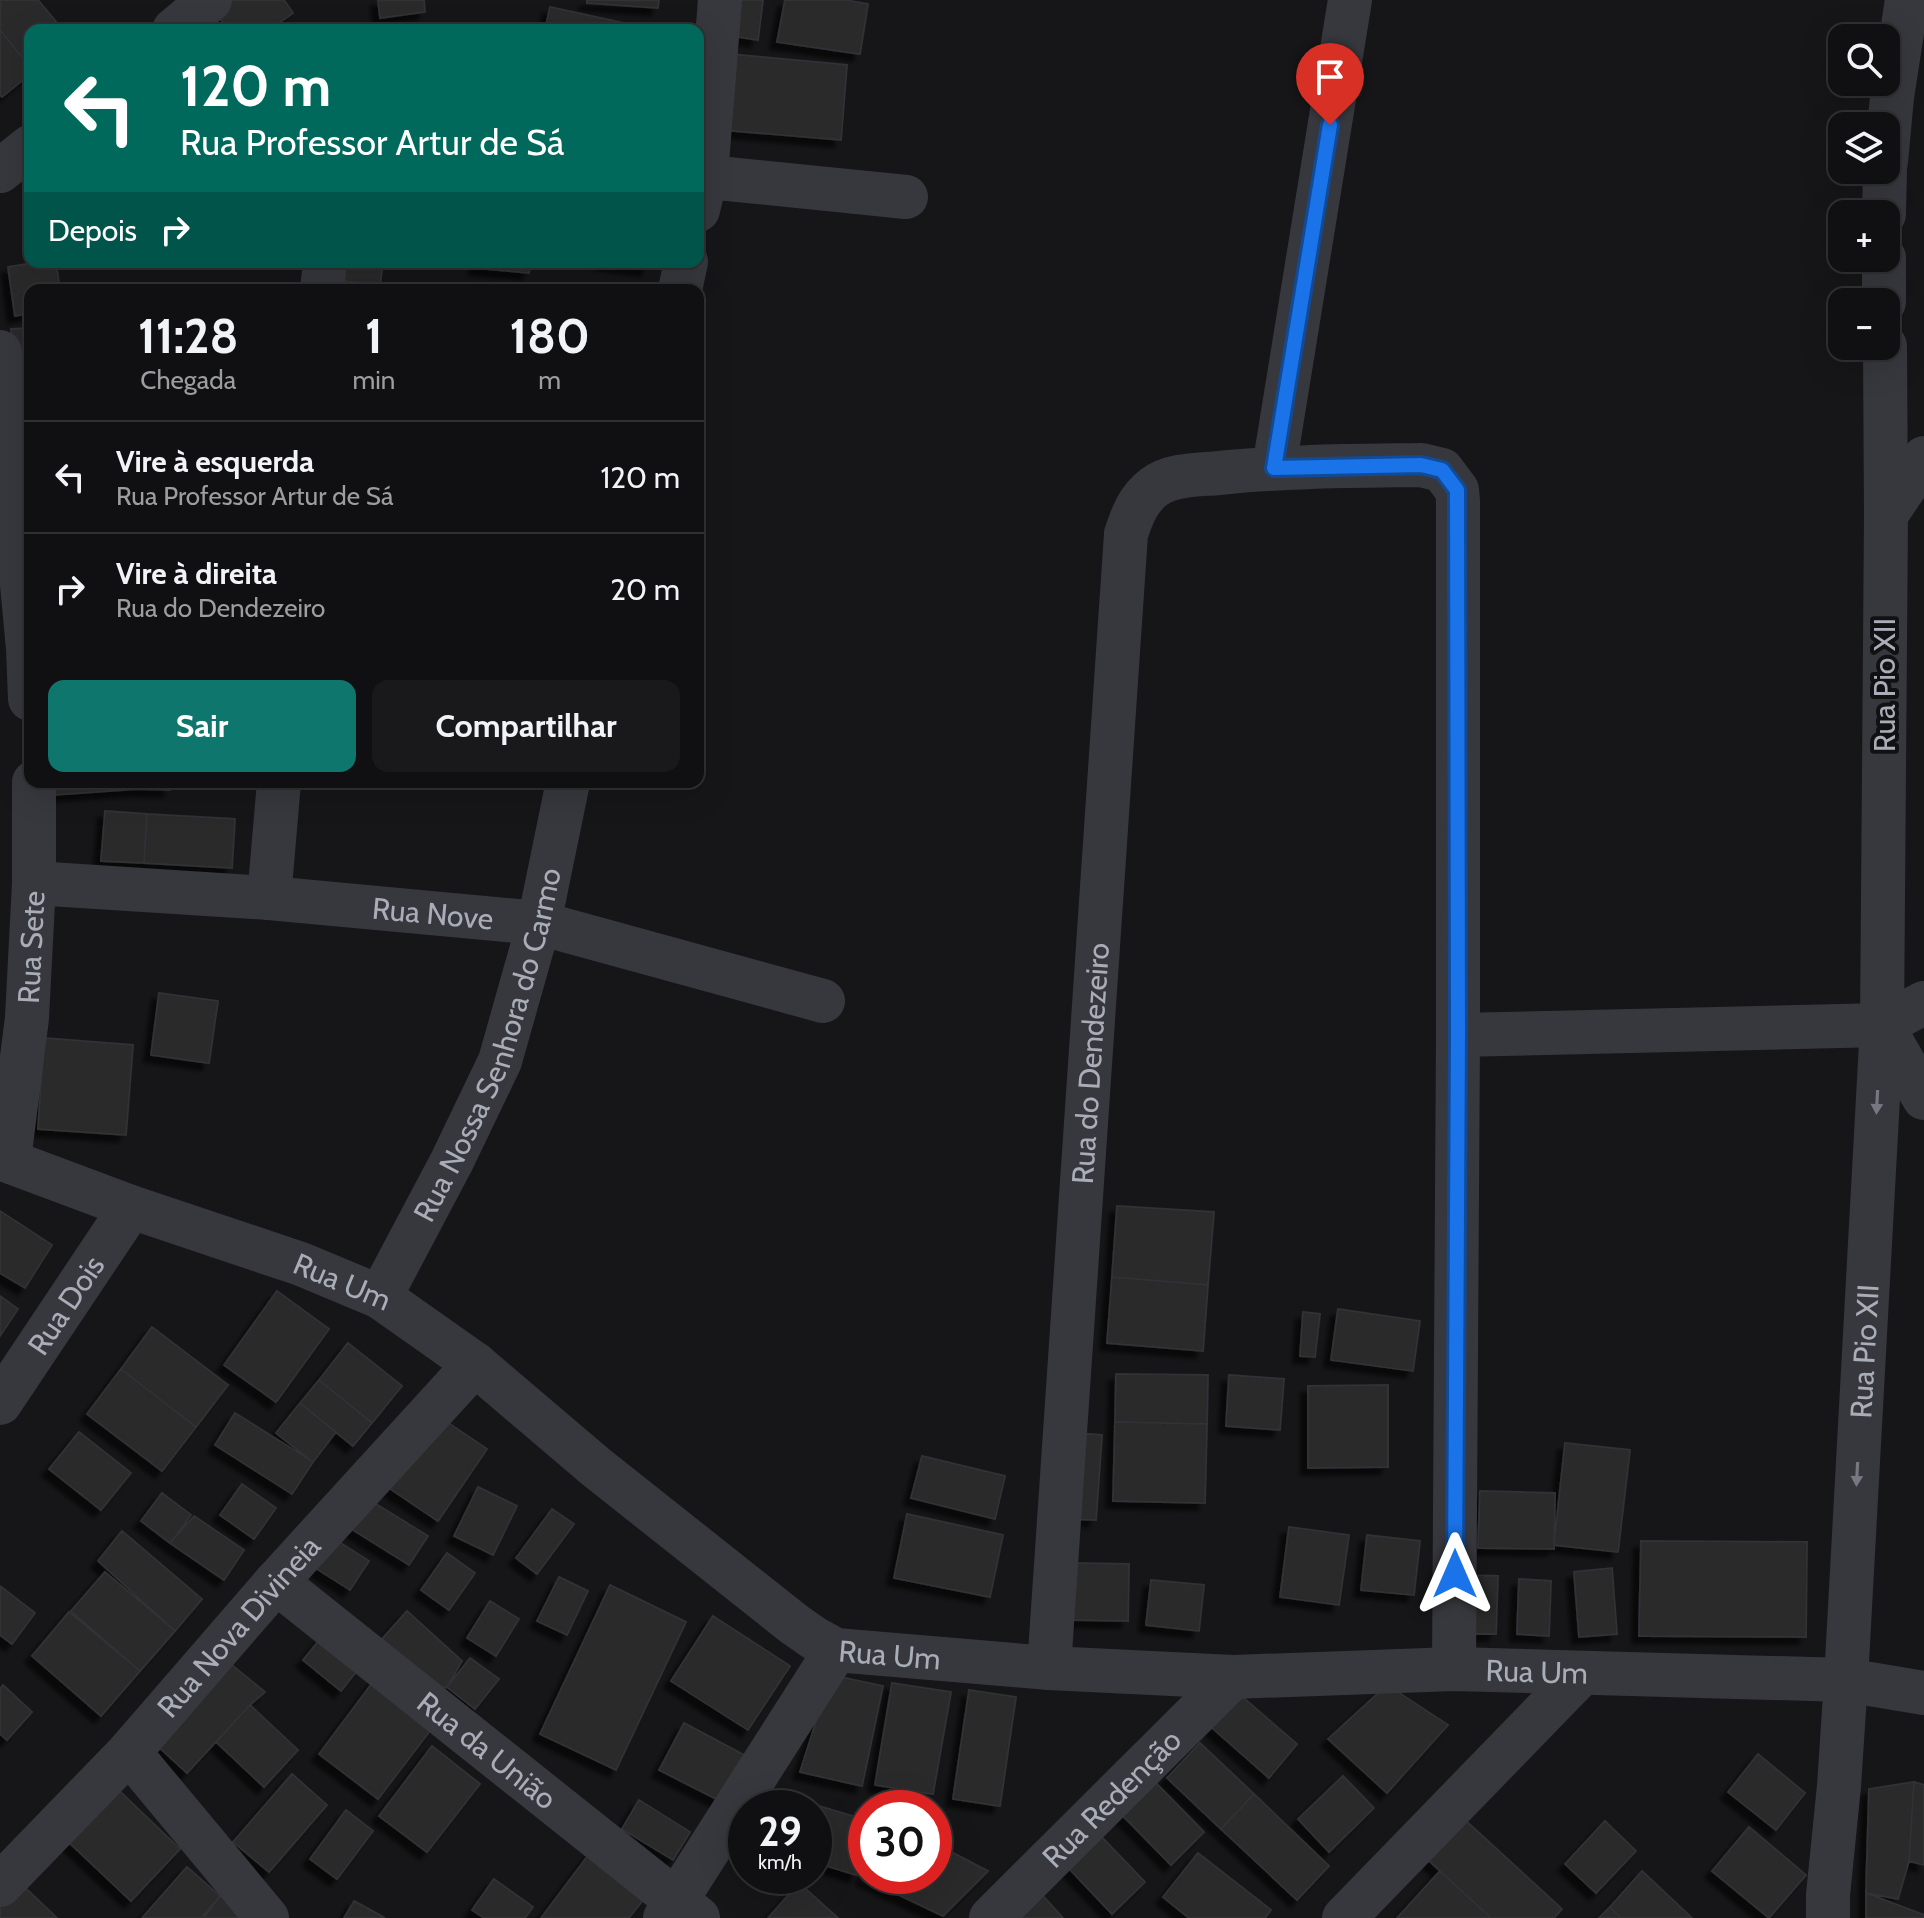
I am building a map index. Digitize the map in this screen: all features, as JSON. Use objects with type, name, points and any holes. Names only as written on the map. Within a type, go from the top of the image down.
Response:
[{"type":"street","points":[[704,157],[720,0]]},
{"type":"street","points":[[1350,0],[1274,468],[1421,465],[1442,470],[1457,490],[1454,1669]]},
{"type":"street","points":[[1891,112],[1907,0]]},
{"type":"street","points":[[0,171],[24,152]]},
{"type":"street","points":[[704,187],[906,197]]},
{"type":"street","points":[[0,352],[24,606]]},
{"type":"street","name":"Rua Pio XII","points":[[1820,1910],[1839,1786],[1882,1025],[1885,360]]},
{"type":"street","points":[[1886,515],[1924,458]]},
{"type":"street","name":"Rua do Dendezeiro","points":[[1049,1668],[1126,534],[1134,510],[1155,486],[1174,478],[1274,468]]},
{"type":"street","name":"Rua Sete","points":[[5,1159],[14,1011],[34,883],[23,786]]},
{"type":"street","points":[[269,898],[278,788]]},
{"type":"street","name":"Rua Nossa Senhora do Carmo","points":[[380,1297],[452,1161],[500,1061],[539,923],[567,788]]},
{"type":"street","name":"Rua Nove","points":[[34,883],[269,898],[539,923],[823,1001]]},
{"type":"street","points":[[1458,1035],[1882,1025],[1924,1003]]},
{"type":"street","points":[[1882,1025],[1924,1098]]},
{"type":"street","name":"Rua Um","points":[[5,1159],[131,1207],[301,1264],[380,1297],[475,1364],[596,1467],[794,1624],[836,1650],[1049,1668],[1233,1677],[1454,1669],[1846,1680],[1924,1693]]},
{"type":"street","name":"Rua Dois","points":[[0,1403],[131,1207]]},
{"type":"street","name":"Rua Nova Divineia","points":[[0,1885],[129,1752],[276,1582],[475,1364]]},
{"type":"street","name":"Rua da União","points":[[276,1582],[680,1912]]},
{"type":"street","points":[[680,1912],[836,1650]]},
{"type":"street","points":[[1344,1918],[1581,1674]]},
{"type":"street","name":"Rua Redenção","points":[[991,1918],[1233,1677]]},
{"type":"street","points":[[129,1752],[267,1918]]},
{"type":"building","points":[[1,0],[38,0],[58,24],[24,24],[24,60],[0,30]]},
{"type":"building","points":[[231,0],[284,0],[293,13],[277,24],[224,24],[215,11]]},
{"type":"building","points":[[378,0],[424,0],[425,12],[380,18]]},
{"type":"building","points":[[587,0],[659,0],[658,8],[587,3]]},
{"type":"building","points":[[731,0],[763,0],[758,40],[726,35]]},
{"type":"building","points":[[785,0],[845,0],[868,4],[860,54],[777,42]]},
{"type":"building","points":[[550,7],[628,24],[546,24]]},
{"type":"building","points":[[0,30],[24,60],[24,79],[2,97]]},
{"type":"building","points":[[730,54],[847,65],[841,140],[723,130]]},
{"type":"building","points":[[24,264],[24,268],[57,268],[59,284],[24,284],[24,314],[15,316],[8,267]]},
{"type":"building","points":[[330,268],[382,268],[380,284],[329,279]]},
{"type":"building","points":[[476,268],[530,268],[529,273]]},
{"type":"building","points":[[24,328],[24,384],[14,385],[11,329]]},
{"type":"building","points":[[52,788],[137,788],[137,789],[53,795]]},
{"type":"building","points":[[170,788],[170,790],[137,789]]},
{"type":"building","points":[[105,811],[147,814],[144,863],[101,861]]},
{"type":"building","points":[[147,814],[235,819],[232,868],[144,863]]},
{"type":"building","points":[[159,993],[218,1001],[209,1063],[151,1055]]},
{"type":"building","points":[[44,1038],[133,1045],[126,1135],[38,1129]]},
{"type":"building","points":[[1117,1206],[1214,1212],[1208,1285],[1112,1277]]},
{"type":"building","points":[[0,1211],[52,1245],[25,1288],[0,1273]]},
{"type":"building","points":[[1112,1277],[1208,1285],[1203,1351],[1107,1343]]},
{"type":"building","points":[[277,1291],[329,1329],[276,1402],[224,1365]]},
{"type":"building","points":[[0,1296],[18,1309],[0,1336]]},
{"type":"building","points":[[1338,1309],[1420,1321],[1413,1371],[1331,1360]]},
{"type":"building","points":[[1303,1312],[1320,1314],[1315,1357],[1300,1356]]},
{"type":"building","points":[[152,1327],[228,1385],[196,1427],[121,1369]]},
{"type":"building","points":[[348,1343],[402,1386],[372,1423],[319,1380]]},
{"type":"building","points":[[121,1369],[196,1427],[162,1471],[87,1414]]},
{"type":"building","points":[[1116,1374],[1208,1375],[1207,1424],[1115,1422]]},
{"type":"building","points":[[1229,1375],[1284,1379],[1280,1430],[1226,1426]]},
{"type":"building","points":[[319,1380],[372,1423],[353,1446],[300,1403]]},
{"type":"building","points":[[1388,1385],[1388,1467],[1308,1468],[1308,1386]]},
{"type":"building","points":[[300,1403],[336,1432],[313,1462],[276,1433]]},
{"type":"building","points":[[235,1413],[313,1462],[292,1494],[215,1445]]},
{"type":"building","points":[[438,1416],[487,1449],[438,1521],[389,1488]]},
{"type":"building","points":[[1115,1422],[1207,1424],[1205,1503],[1113,1501]]},
{"type":"building","points":[[79,1432],[131,1473],[101,1510],[49,1469]]},
{"type":"building","points":[[1076,1433],[1102,1435],[1096,1520],[1069,1519]]},
{"type":"building","points":[[1565,1443],[1630,1450],[1618,1552],[1554,1545]]},
{"type":"building","points":[[922,1456],[1005,1476],[995,1519],[911,1498]]},
{"type":"building","points":[[242,1484],[276,1508],[254,1539],[220,1515]]},
{"type":"building","points":[[478,1487],[517,1506],[493,1555],[454,1536]]},
{"type":"building","points":[[1480,1491],[1555,1493],[1554,1549],[1478,1548]]},
{"type":"building","points":[[162,1493],[191,1515],[170,1543],[141,1521]]},
{"type":"building","points":[[363,1496],[428,1536],[409,1565],[345,1525]]},
{"type":"building","points":[[552,1509],[574,1524],[537,1574],[516,1558]]},
{"type":"building","points":[[907,1514],[1003,1535],[990,1597],[894,1578]]},
{"type":"building","points":[[194,1516],[244,1550],[224,1580],[170,1543]]},
{"type":"building","points":[[1289,1527],[1349,1535],[1339,1605],[1280,1597]]},
{"type":"building","points":[[122,1531],[202,1599],[175,1631],[98,1561]]},
{"type":"building","points":[[1367,1535],[1420,1541],[1414,1595],[1361,1590]]},
{"type":"building","points":[[336,1540],[369,1561],[350,1590],[317,1569]]},
{"type":"building","points":[[1641,1541],[1807,1542],[1806,1637],[1639,1636]]},
{"type":"building","points":[[447,1553],[475,1573],[449,1610],[421,1590]]},
{"type":"building","points":[[1074,1563],[1129,1564],[1128,1621],[1073,1620]]},
{"type":"building","points":[[1612,1568],[1617,1634],[1579,1637],[1574,1572]]},
{"type":"building","points":[[105,1572],[175,1631],[140,1671],[71,1611]]},
{"type":"building","points":[[1464,1575],[1498,1576],[1496,1634],[1463,1634]]},
{"type":"building","points":[[559,1577],[588,1591],[567,1635],[537,1621]]},
{"type":"building","points":[[1519,1579],[1551,1581],[1549,1636],[1517,1634]]},
{"type":"building","points":[[1151,1580],[1204,1585],[1199,1631],[1146,1625]]},
{"type":"building","points":[[610,1585],[686,1622],[616,1770],[540,1734]]},
{"type":"building","points":[[0,1586],[35,1613],[12,1644],[0,1635]]},
{"type":"building","points":[[490,1601],[519,1619],[496,1656],[467,1638]]},
{"type":"building","points":[[407,1611],[462,1661],[447,1687],[436,1688],[382,1639]]},
{"type":"building","points":[[69,1612],[140,1671],[101,1716],[32,1656]]},
{"type":"building","points":[[713,1616],[790,1666],[748,1730],[671,1681]]},
{"type":"building","points":[[325,1633],[363,1663],[341,1691],[303,1660]]},
{"type":"building","points":[[223,1658],[265,1692],[187,1773],[149,1738]]},
{"type":"building","points":[[470,1658],[499,1679],[475,1709],[447,1687]]},
{"type":"building","points":[[379,1674],[439,1719],[378,1799],[319,1754]]},
{"type":"building","points":[[831,1675],[883,1686],[862,1786],[800,1772]]},
{"type":"building","points":[[892,1683],[951,1692],[934,1790],[875,1785]]},
{"type":"building","points":[[3,1685],[32,1712],[7,1740],[0,1734],[0,1689]]},
{"type":"building","points":[[1387,1685],[1448,1725],[1387,1793],[1328,1739]]},
{"type":"building","points":[[969,1690],[1016,1697],[1000,1806],[953,1799]]},
{"type":"building","points":[[1239,1694],[1297,1744],[1269,1778],[1211,1727]]},
{"type":"building","points":[[250,1705],[298,1750],[264,1787],[216,1742]]},
{"type":"building","points":[[684,1723],[744,1755],[720,1801],[659,1770]]},
{"type":"building","points":[[1200,1743],[1254,1794],[1221,1829],[1167,1778]]},
{"type":"building","points":[[432,1746],[480,1784],[427,1852],[379,1816]]},
{"type":"building","points":[[1758,1754],[1805,1793],[1776,1830],[1728,1792]]},
{"type":"building","points":[[292,1774],[327,1805],[269,1872],[233,1842]]},
{"type":"building","points":[[1343,1776],[1374,1808],[1329,1852],[1298,1819]]},
{"type":"building","points":[[109,1781],[180,1849],[131,1901],[60,1834]]},
{"type":"building","points":[[1914,1782],[1924,1785],[1924,1865],[1909,1861]]},
{"type":"building","points":[[1914,1782],[1909,1861],[1898,1899],[1866,1893],[1869,1789]]},
{"type":"building","points":[[1156,1783],[1204,1832],[1171,1865],[1123,1816]]},
{"type":"building","points":[[1254,1794],[1329,1866],[1297,1900],[1221,1829]]},
{"type":"building","points":[[639,1800],[690,1832],[673,1860],[622,1829]]},
{"type":"building","points":[[346,1810],[373,1831],[337,1879],[310,1859]]},
{"type":"building","points":[[832,1810],[848,1815],[848,1873],[832,1868]]},
{"type":"building","points":[[1464,1819],[1562,1909],[1554,1918],[1491,1918],[1427,1859]]},
{"type":"building","points":[[1605,1821],[1636,1851],[1596,1893],[1565,1864]]},
{"type":"building","points":[[1091,1826],[1145,1882],[1112,1914],[1059,1858]]},
{"type":"building","points":[[1749,1827],[1806,1875],[1769,1918],[1712,1871]]},
{"type":"building","points":[[593,1849],[650,1891],[629,1918],[541,1918]]},
{"type":"building","points":[[952,1852],[988,1871],[943,1916],[897,1894],[952,1894]]},
{"type":"building","points":[[1198,1853],[1271,1910],[1265,1918],[1189,1918],[1163,1897]]},
{"type":"building","points":[[187,1867],[220,1896],[201,1918],[142,1918]]},
{"type":"building","points":[[1440,1871],[1491,1918],[1397,1918]]},
{"type":"building","points":[[1642,1871],[1692,1918],[1621,1918],[1610,1907]]},
{"type":"building","points":[[494,1879],[533,1907],[525,1918],[484,1918],[472,1910]]},
{"type":"building","points":[[17,1880],[57,1918],[0,1918],[0,1898]]},
{"type":"building","points":[[1033,1885],[1063,1918],[1016,1918]]},
{"type":"building","points":[[1866,1893],[1924,1915],[1924,1918],[1866,1918]]},
{"type":"building","points":[[789,1894],[811,1894],[838,1918],[768,1918]]},
{"type":"building","points":[[220,1896],[249,1918],[204,1918]]},
{"type":"building","points":[[354,1901],[385,1918],[344,1918]]},
{"type":"building","points":[[1610,1907],[1621,1918],[1599,1918]]},
{"type":"route","points":[[1330,125],[1274,468],[1421,465],[1442,470],[1457,490],[1458,501],[1455,1574]]}]
